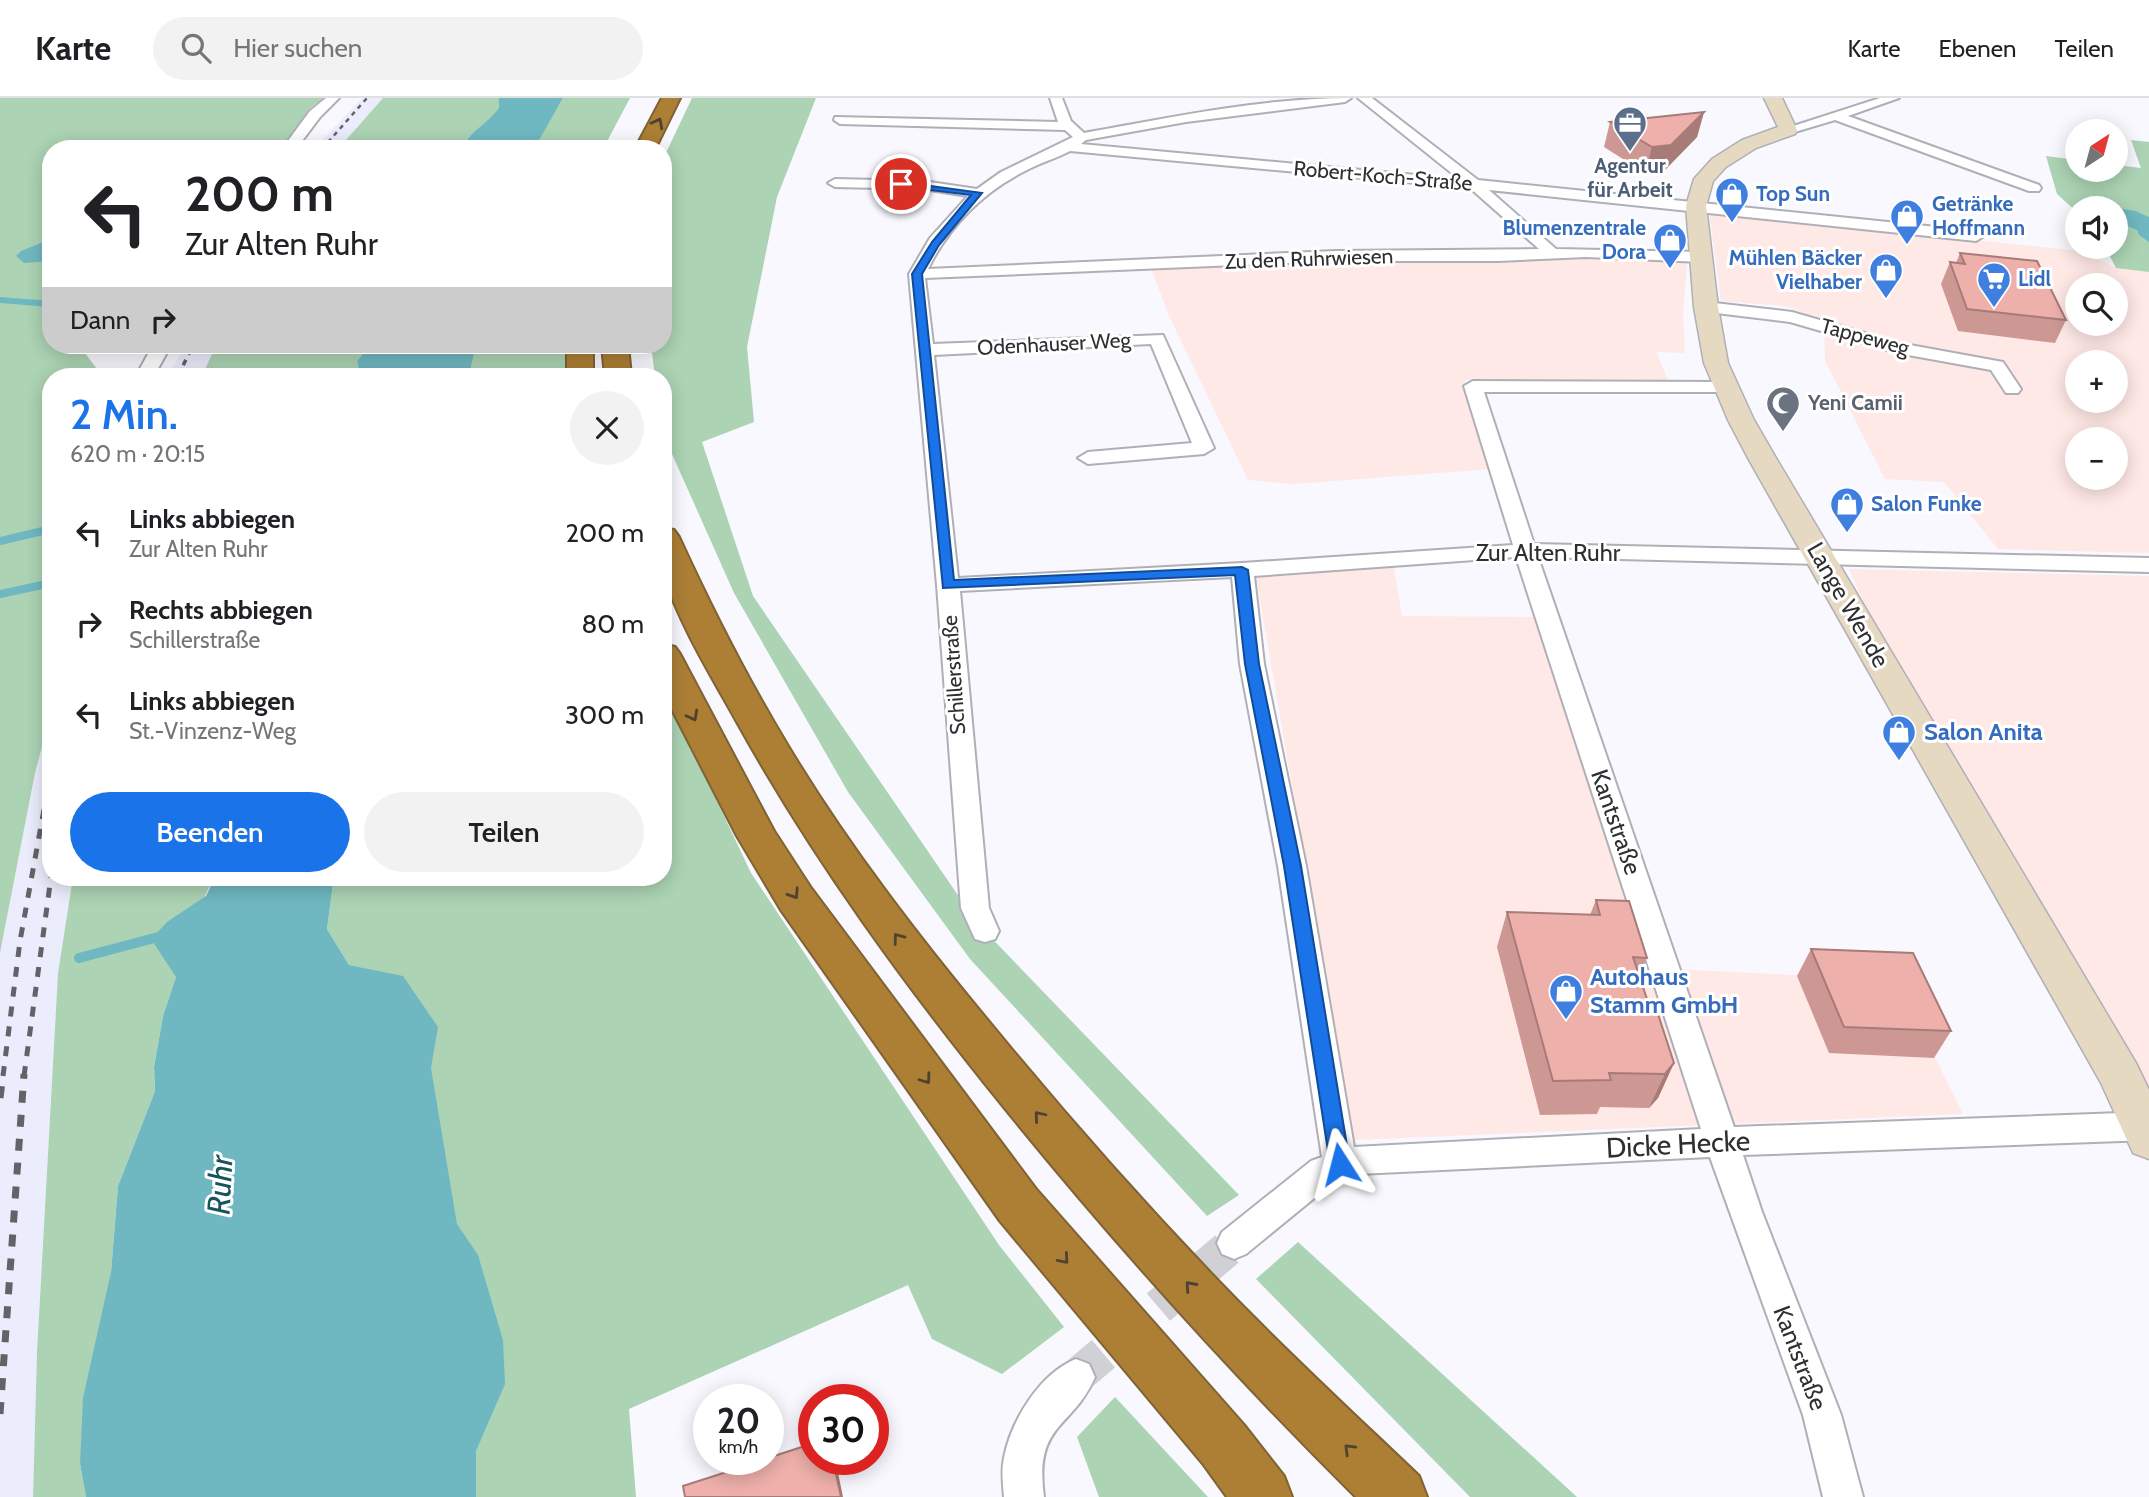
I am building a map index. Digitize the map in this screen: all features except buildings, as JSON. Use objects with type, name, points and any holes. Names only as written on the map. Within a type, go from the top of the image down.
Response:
[{"type":"highway","points":[[650,140],[671,98]]},
{"type":"highway","points":[[672,558],[697,616],[757,726],[839,859],[944,1001],[1077,1161],[1241,1343],[1398,1497]]},
{"type":"highway","points":[[672,673],[757,836],[796,899],[1018,1205],[1224,1444],[1277,1497]]},
{"type":"highway","points":[[1224,1444],[1263,1497]]},
{"type":"street","points":[[296,140],[315,114],[333,98]]},
{"type":"street","points":[[1056,98],[1073,137]]},
{"type":"street","points":[[840,120],[1073,137],[1345,98]]},
{"type":"street","points":[[1364,98],[1455,168],[1553,254]]},
{"type":"street","points":[[1773,98],[1788,130]]},
{"type":"street","name":"Lange Wende","points":[[1893,98],[1749,144],[1719,163],[1704,179],[1696,205],[1706,307],[1716,363],[1756,448],[2120,1076],[2147,1130]]},
{"type":"street","points":[[1838,116],[2034,188]]},
{"type":"street","points":[[917,274],[935,244],[978,193],[1073,137]]},
{"type":"street","name":"Robert-Koch-Straße","points":[[1073,137],[1471,184],[1696,205],[1976,236]]},
{"type":"street","points":[[835,183],[923,185],[978,193]]},
{"type":"street","name":"Zu den Ruhrwiesen","points":[[917,274],[1335,256],[1586,252],[1702,257]]},
{"type":"street","name":"Schillerstraße","points":[[917,274],[948,585],[975,908],[985,931]]},
{"type":"street","name":"Tappeweg","points":[[1706,307],[1792,317],[1897,348],[1997,366],[2012,388]]},
{"type":"street","name":"Odenhauser Weg","points":[[926,350],[1157,339],[1203,448],[1088,458]]},
{"type":"street","name":"Kantstraße","points":[[1726,387],[1473,386],[1555,645],[1745,1212],[1822,1415],[1843,1497]]},
{"type":"street","name":"Zur Alten Ruhr","points":[[948,585],[1242,570],[1526,550],[2149,565]]},
{"type":"street","points":[[1242,570],[1252,664],[1292,866],[1340,1164]]},
{"type":"street","name":"Dicke Hecke","points":[[1234,1244],[1323,1171],[1359,1160],[1723,1142],[2147,1130]]},
{"type":"street","points":[[1024,1497],[1020,1479],[1030,1432],[1046,1408],[1076,1377]]},
{"type":"shaded area","points":[[362,98],[383,98],[346,140],[322,140]]},
{"type":"shaded area","points":[[1709,212],[2065,249],[2065,259],[2097,259],[2116,268],[2149,272],[2149,553],[1998,549],[1944,482],[1885,479],[1825,361],[1824,320],[1784,306],[1721,301]]},
{"type":"shaded area","points":[[1545,258],[1687,262],[1683,317],[1685,353],[1656,352],[1670,384],[1467,380],[1462,384],[1491,469],[1294,484],[1248,480],[1169,316],[1151,268],[1335,260]]},
{"type":"shaded area","points":[[180,354],[212,354],[206,368],[172,368]]},
{"type":"shaded area","points":[[1393,564],[1402,616],[1535,617],[1624,893],[1653,968],[1897,980],[1963,1114],[1353,1140],[1256,577]]},
{"type":"shaded area","points":[[1849,569],[2149,576],[2149,1089],[1866,608]]},
{"type":"shaded area","points":[[42,747],[42,886],[72,886],[58,973],[37,1352],[33,1497],[0,1497],[0,953]]},
{"type":"green space","points":[[0,98],[323,98],[310,108],[287,140],[42,140],[42,354],[86,354],[96,368],[42,368],[42,747],[0,953]]},
{"type":"green space","points":[[383,98],[499,98],[500,108],[467,140],[346,140]]},
{"type":"green space","points":[[563,98],[630,98],[608,140],[538,140]]},
{"type":"green space","points":[[692,98],[816,98],[777,197],[747,347],[754,422],[702,442],[753,596],[977,923],[1239,1195],[1207,1216],[970,959],[848,792],[734,593],[672,454],[672,368],[654,368],[652,354],[672,354],[672,140]]},
{"type":"green space","points":[[2131,140],[2149,142],[2149,272],[2116,268],[2111,259],[2128,259],[2128,196],[2065,196],[2065,201],[2057,194],[2046,156],[2065,158],[2065,182],[2128,182],[2128,166],[2141,168]]},
{"type":"green space","points":[[212,354],[363,354],[357,361],[358,368],[206,368]]},
{"type":"green space","points":[[474,354],[568,354],[569,368],[471,368]]},
{"type":"green space","points":[[672,706],[751,873],[999,1245],[1064,1327],[1002,1374],[932,1339],[908,1285],[629,1409],[636,1497],[476,1497],[476,1451],[403,977],[349,965],[327,929],[333,886],[672,886]]},
{"type":"green space","points":[[72,886],[210,886],[204,898],[168,921],[176,977],[163,1016],[154,1067],[155,1091],[118,1186],[111,1272],[80,1464],[86,1497],[33,1497],[37,1352],[58,973]]},
{"type":"green space","points":[[1298,1242],[1577,1497],[1470,1497],[1256,1279]]},
{"type":"green space","points":[[1115,1397],[1208,1497],[1099,1497],[1077,1437]]},
{"type":"water","points":[[499,98],[563,98],[539,140],[467,140],[499,108]]},
{"type":"water","points":[[2128,210],[2149,217],[2149,242],[2139,235],[2137,230],[2128,226]]},
{"type":"water","points":[[42,243],[42,262],[24,263],[16,256],[21,251]]},
{"type":"water","points":[[363,354],[474,354],[471,368],[358,368],[357,361]]},
{"type":"water","name":"Ruhr","points":[[211,886],[333,886],[327,929],[349,965],[403,976],[438,1027],[431,1068],[457,1224],[478,1255],[503,1340],[505,1384],[476,1451],[476,1497],[86,1497],[80,1464],[83,1398],[111,1272],[118,1186],[155,1091],[154,1067],[163,1016],[176,977],[151,939],[168,921],[206,896]]},
{"type":"waterway","points":[[0,300],[42,303]]},
{"type":"waterway","points":[[0,541],[42,531]]},
{"type":"waterway","points":[[0,594],[42,585]]},
{"type":"waterway","points":[[79,958],[162,936]]},
{"type":"tunnel","points":[[1076,1377],[1234,1243]]},
{"type":"railway","points":[[330,140],[367,98]]},
{"type":"railway","points":[[182,368],[189,354]]},
{"type":"railway","points":[[3,1076],[20,941],[42,820]]},
{"type":"railway","points":[[24,1076],[50,886]]},
{"type":"railway","points":[[0,1098],[3,1074]]},
{"type":"railway","points":[[0,1414],[24,1074]]},
{"type":"place","name":"Agentur für Arbeit","points":[[1630,153]]},
{"type":"place","name":"Top Sun","points":[[1732,224]]},
{"type":"place","name":"Getränke Hoffmann","points":[[1907,246]]},
{"type":"place","name":"Blumenzentrale Dora","points":[[1670,270]]},
{"type":"place","name":"Mühlen Bäcker Vielhaber","points":[[1886,300]]},
{"type":"place","name":"Lidl","points":[[1994,309]]},
{"type":"place","name":"Yeni Camii","points":[[1783,433]]},
{"type":"place","name":"Salon Funke","points":[[1847,534]]},
{"type":"place","name":"Salon Anita","points":[[1899,762]]},
{"type":"place","name":"Autohaus Stamm GmbH","points":[[1566,1021]]},
{"type":"route","points":[[901,184],[978,193],[935,244],[917,274],[948,585],[1242,570],[1252,664],[1292,866],[1340,1164]]}]
